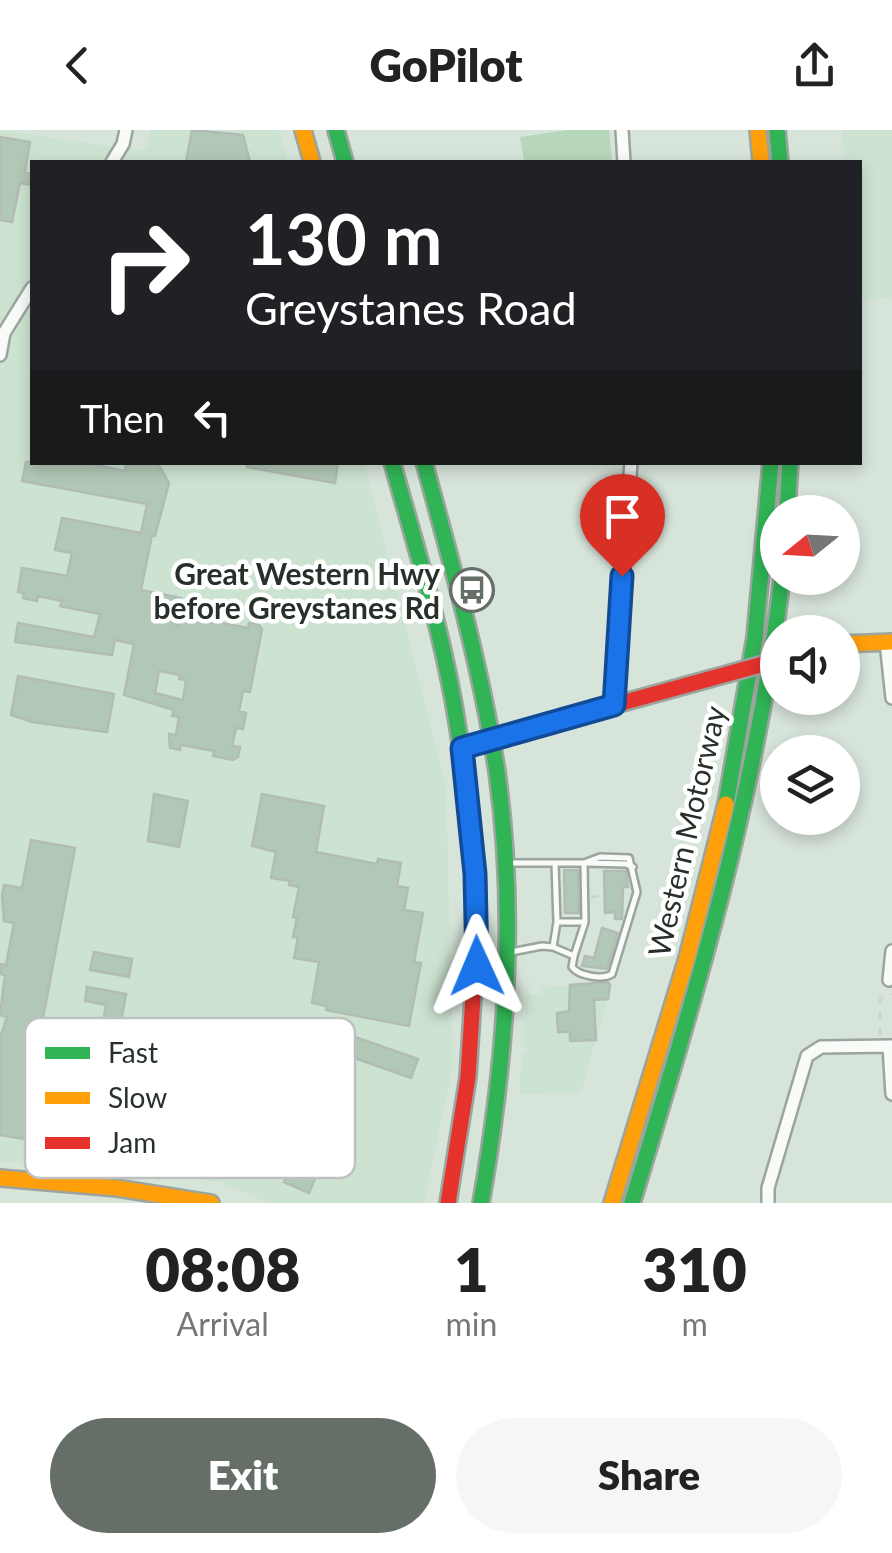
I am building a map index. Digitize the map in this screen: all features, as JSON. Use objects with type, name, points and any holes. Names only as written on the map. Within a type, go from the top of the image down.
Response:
[{"type":"main road","points":[[303,130],[311,160]]},
{"type":"main road","points":[[336,130],[344,160]]},
{"type":"main road","points":[[758,130],[761,160]]},
{"type":"main road","points":[[777,130],[780,160]]},
{"type":"main road","points":[[393,465],[441,644],[462,748],[475,874],[472,1062],[448,1203]]},
{"type":"main road","points":[[425,465],[477,665],[491,739],[504,862],[509,1000],[500,1088],[481,1203]]},
{"type":"main road","name":"Western Motorway","points":[[612,1203],[725,810],[748,686],[770,465]]},
{"type":"main road","points":[[788,495],[790,465]]},
{"type":"main road","name":"Western Motorway","points":[[632,1203],[736,847],[767,697],[780,595]]},
{"type":"main road","points":[[860,643],[889,642]]},
{"type":"main road","points":[[462,748],[760,665]]},
{"type":"main road","points":[[0,1178],[212,1203]]},
{"type":"street","points":[[113,160],[126,130]]},
{"type":"street","points":[[622,130],[624,160]]},
{"type":"street","points":[[0,355],[4,333],[30,291]]},
{"type":"street","points":[[614,705],[631,465]]},
{"type":"street","points":[[889,642],[892,698]]},
{"type":"street","points":[[889,980],[892,952]]},
{"type":"street","points":[[768,1203],[768,1188],[807,1056],[821,1047],[887,1046],[892,1094]]},
{"type":"lane","points":[[504,862],[554,864],[627,856],[637,892],[612,974],[602,977],[576,972],[572,967],[585,922],[584,862]]},
{"type":"lane","points":[[552,947],[557,922],[554,864]]},
{"type":"lane","points":[[557,922],[585,922]]},
{"type":"lane","points":[[508,952],[552,947],[574,956]]},
{"type":"path","points":[[887,1046],[880,999],[892,994]]},
{"type":"shaded area","points":[[0,130],[144,151],[151,130],[279,130],[286,160],[30,160],[30,465],[365,465],[446,785],[453,1065],[424,1203],[269,1203],[217,1181],[184,1178],[355,1178],[355,1018],[25,1018],[25,1163],[0,1161]]},
{"type":"shaded area","points":[[567,130],[609,130],[612,160],[524,160],[520,137]]},
{"type":"shaded area","points":[[842,130],[892,130],[892,297],[862,302],[862,160],[845,160]]},
{"type":"shaded area","points":[[612,984],[581,1092],[519,1094],[522,1055],[529,1052],[523,1044],[526,995],[541,994],[542,987]]},
{"type":"building","points":[[192,130],[243,135],[249,160],[186,160]]},
{"type":"building","points":[[0,137],[30,142],[25,172],[30,173],[30,185],[20,183],[12,222],[0,220]]},
{"type":"building","points":[[26,462],[96,465],[125,471],[126,465],[159,465],[169,483],[155,536],[152,535],[141,590],[181,598],[176,626],[196,613],[206,615],[205,620],[248,628],[249,623],[262,629],[250,692],[243,691],[239,711],[246,713],[243,729],[236,728],[232,746],[240,747],[233,760],[213,756],[214,751],[181,745],[180,750],[170,748],[169,734],[176,735],[179,717],[172,716],[174,710],[124,695],[134,644],[115,640],[112,655],[15,642],[18,623],[94,637],[100,614],[60,606],[62,601],[38,596],[37,601],[23,598],[24,593],[18,592],[22,568],[67,576],[72,553],[55,550],[62,518],[141,533],[147,504],[22,481]],"holes":[[[159,671],[180,675],[179,679],[186,680],[183,700],[155,693]]]},
{"type":"building","points":[[247,465],[338,465],[335,483]]},
{"type":"building","points":[[18,676],[114,694],[107,732],[32,722],[11,715]]},
{"type":"building","points":[[154,794],[188,801],[179,847],[148,841]]},
{"type":"building","points":[[262,794],[324,806],[316,852],[377,864],[378,859],[401,863],[397,886],[408,888],[404,910],[423,913],[414,962],[421,963],[409,1026],[326,1010],[327,1006],[312,1003],[319,962],[294,958],[298,937],[293,937],[297,918],[293,917],[299,887],[271,878],[276,852],[252,846]]},
{"type":"building","points":[[31,840],[75,848],[43,1018],[25,1018],[25,1139],[0,1135],[0,1038],[7,1017],[0,1015],[5,975],[0,974],[0,964],[6,965],[14,923],[4,921],[2,896],[4,885],[22,888]]},
{"type":"building","points":[[564,870],[578,870],[579,913],[565,913]]},
{"type":"building","points":[[604,871],[626,871],[628,887],[623,887],[622,919],[615,919],[615,912],[605,913]]},
{"type":"building","points":[[602,928],[618,933],[607,969],[582,966],[585,956],[594,958]]},
{"type":"building","points":[[94,952],[132,959],[129,977],[90,970]]},
{"type":"building","points":[[608,982],[608,999],[594,1000],[596,1040],[570,1041],[570,1032],[558,1032],[557,1013],[569,1011],[570,985]]},
{"type":"building","points":[[87,987],[126,994],[122,1018],[104,1018],[106,1005],[85,1001]]},
{"type":"building","points":[[355,1037],[418,1059],[411,1078],[355,1058]]},
{"type":"building","points":[[286,1178],[315,1178],[309,1193],[284,1182]]},
{"type":"traffic: fast","points":[[336,130],[344,160]]},
{"type":"traffic: fast","points":[[777,130],[780,160]]},
{"type":"traffic: fast","points":[[393,465],[433,609],[453,699],[470,824],[476,949]]},
{"type":"traffic: fast","points":[[425,465],[483,694],[503,826],[506,988],[497,1096],[481,1203]]},
{"type":"traffic: fast","points":[[726,804],[755,637],[771,465]]},
{"type":"traffic: fast","points":[[788,495],[790,465]]},
{"type":"traffic: fast","points":[[632,1203],[701,971],[740,816],[780,595]]},
{"type":"traffic: slow","points":[[303,130],[311,160]]},
{"type":"traffic: slow","points":[[758,130],[761,160]]},
{"type":"traffic: slow","points":[[860,643],[892,642]]},
{"type":"traffic: slow","points":[[612,1203],[687,958],[726,804]]},
{"type":"traffic: slow","points":[[0,1178],[117,1188],[211,1203]]},
{"type":"traffic: jam","points":[[709,679],[760,665]]},
{"type":"traffic: jam","points":[[462,747],[709,679]]},
{"type":"traffic: jam","points":[[448,1203],[468,1077],[476,949]]},
{"type":"place","name":"Great Western Hwy before Greystanes Rd","points":[[472,590]]},
{"type":"route","points":[[477,966],[475,874],[462,748],[614,705],[622,576]]}]
